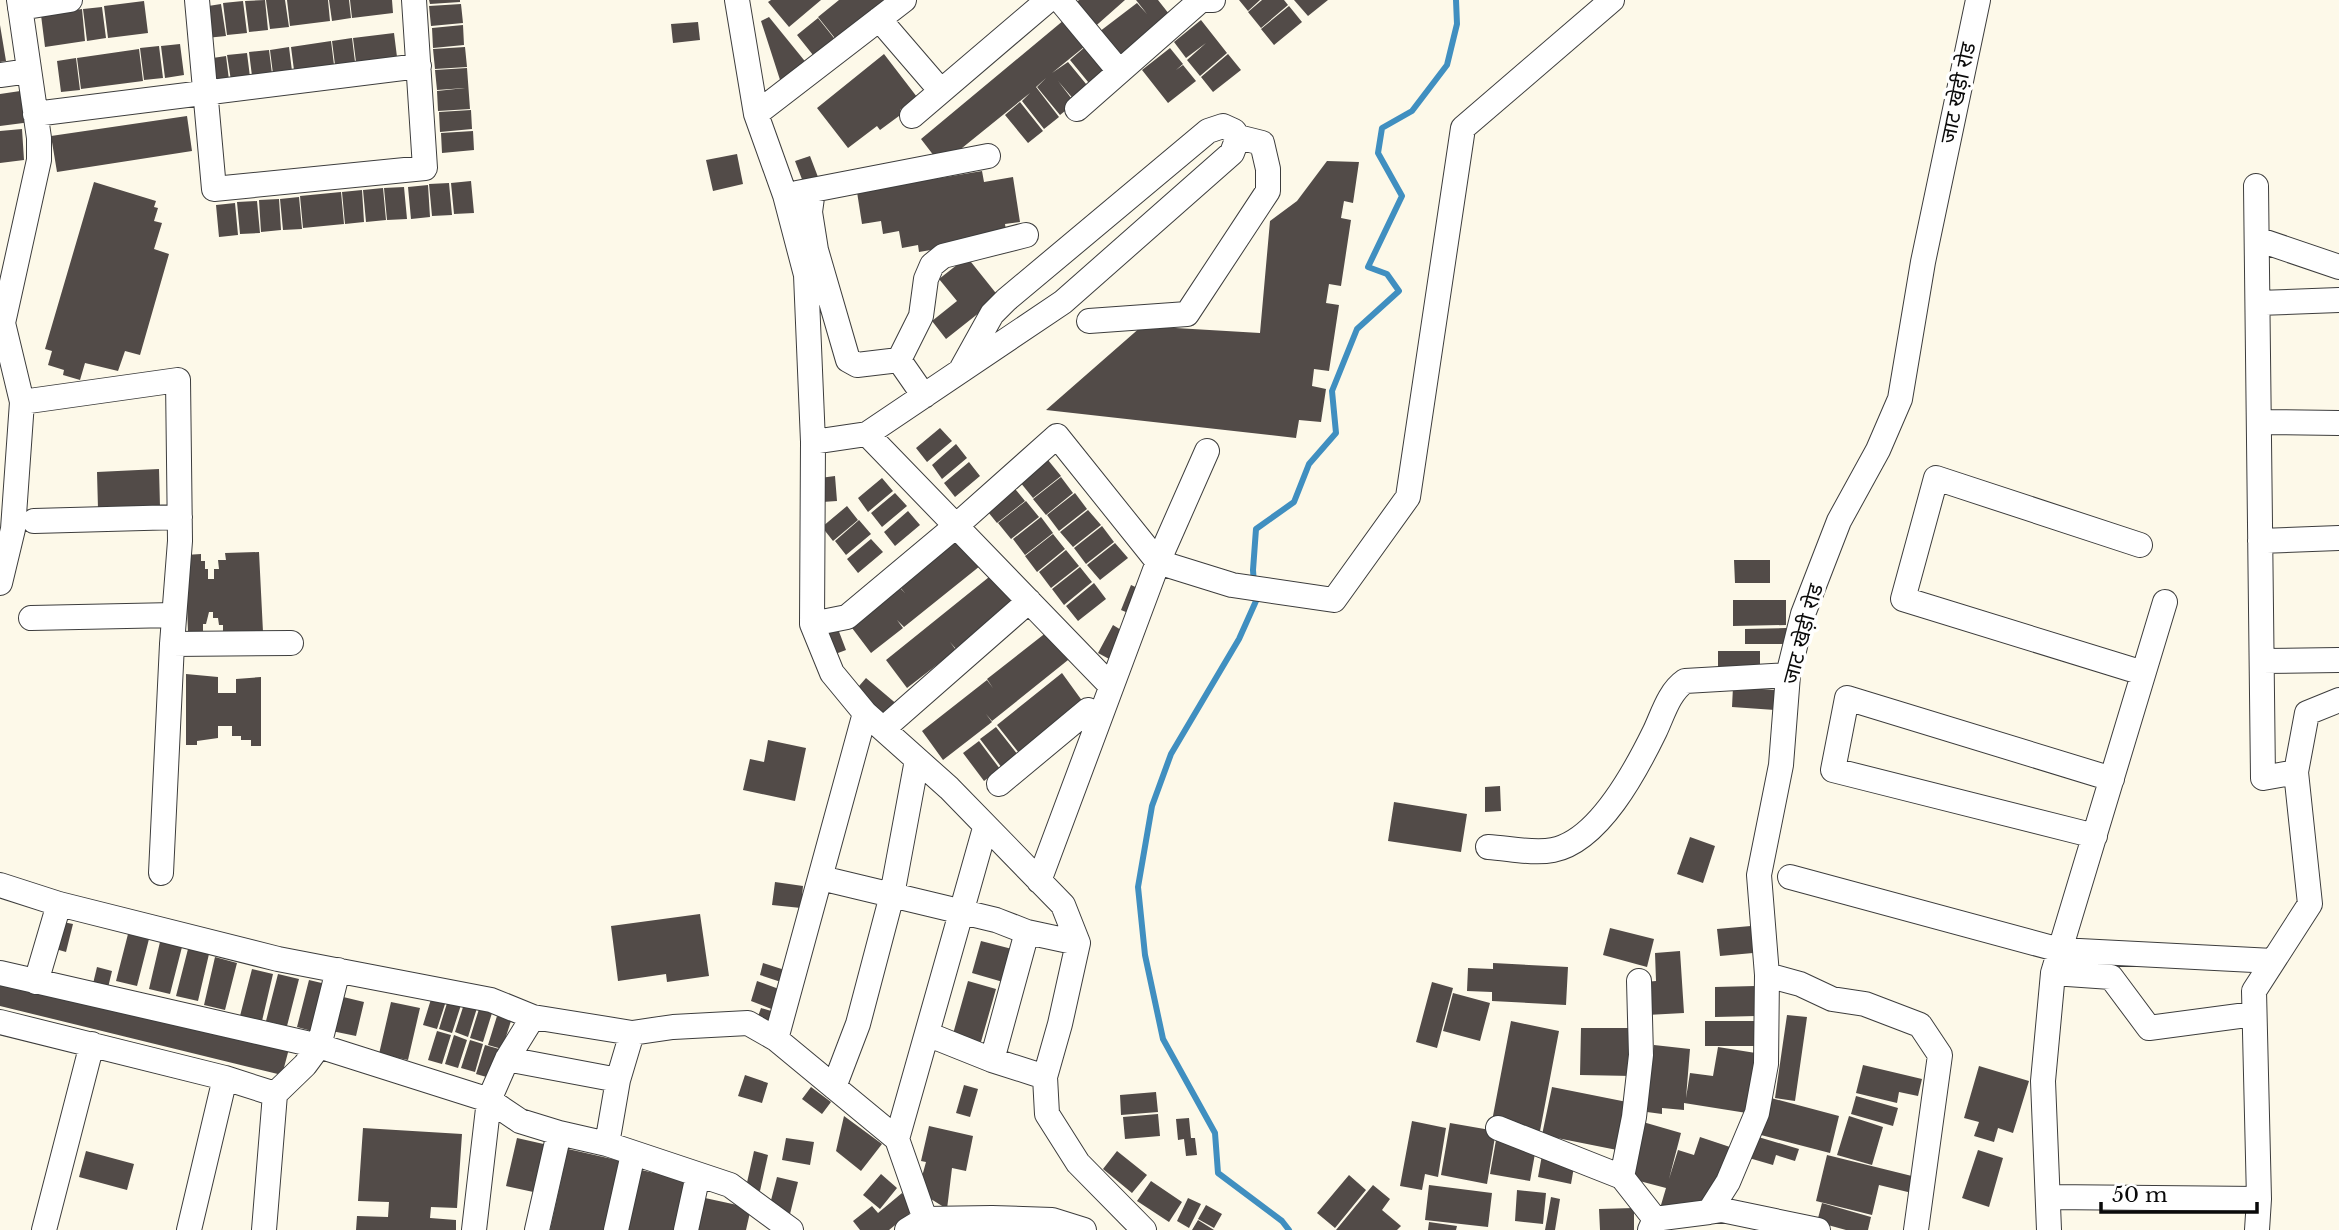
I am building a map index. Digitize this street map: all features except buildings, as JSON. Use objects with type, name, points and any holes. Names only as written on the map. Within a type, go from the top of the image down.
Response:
[{"type":"street","points":[[0,583],[4,552],[13,529],[9,440],[22,402],[1,323],[39,160],[19,4],[70,0]]},
{"type":"street","points":[[197,0],[214,189],[425,168],[414,0]]},
{"type":"street","points":[[737,0],[756,114],[785,195],[806,275],[813,442],[812,624],[832,673],[874,721],[949,788],[985,828],[1063,905],[1078,943],[1045,1077],[1047,1114],[1078,1163],[1144,1230]]},
{"type":"street","points":[[756,114],[904,0]]},
{"type":"street","points":[[912,116],[1048,0]]},
{"type":"street","points":[[1060,0],[1119,71]]},
{"type":"street","points":[[1077,109],[1201,0],[1213,0]]},
{"type":"street","points":[[812,624],[847,617],[957,525],[1057,436],[1158,562],[1232,585],[1334,600],[1408,497],[1463,128],[1612,0]]},
{"type":"street","name":"जाट खेड़ी रोड","points":[[1709,1212],[1728,1182],[1756,1113],[1766,1063],[1767,975],[1759,875],[1781,765],[1788,675],[1804,614],[1839,521],[1878,450],[1900,398],[1923,261],[1978,0]]},
{"type":"street","points":[[879,19],[941,91]]},
{"type":"street","points":[[35,114],[419,66]]},
{"type":"street","points":[[0,75],[29,71]]},
{"type":"street","points":[[960,371],[992,314],[1006,300],[1208,131],[1223,126],[1234,131],[1238,137],[1262,143],[1268,169],[1268,191],[1187,314],[1089,321]]},
{"type":"street","points":[[813,442],[867,435],[1063,302],[1232,153],[1238,137]]},
{"type":"street","points":[[785,195],[988,156]]},
{"type":"street","points":[[2256,187],[2263,778],[2296,772]]},
{"type":"street","points":[[813,190],[810,212],[816,250],[848,360],[857,365],[899,360]]},
{"type":"street","points":[[899,360],[921,316],[926,279],[932,265],[943,256],[1026,235]]},
{"type":"street","points":[[2257,239],[2339,267]]},
{"type":"street","points":[[2258,303],[2339,300]]},
{"type":"street","points":[[899,360],[923,396]]},
{"type":"street","points":[[22,402],[178,380],[180,517],[161,873]]},
{"type":"street","points":[[2259,422],[2339,423]]},
{"type":"street","points":[[867,435],[1111,686]]},
{"type":"street","points":[[1039,881],[1091,722],[1111,686],[1158,562],[1208,451]]},
{"type":"street","points":[[2140,545],[1936,478],[1903,599],[2143,673]]},
{"type":"street","points":[[34,521],[180,517]]},
{"type":"street","points":[[2260,541],[2339,538]]},
{"type":"street","points":[[776,1039],[821,878],[874,721],[1029,601]]},
{"type":"street","points":[[2049,1230],[2043,1082],[2057,961],[2165,602]]},
{"type":"street","points":[[31,618],[174,615]]},
{"type":"street","points":[[172,644],[290,643]]},
{"type":"street","points":[[2262,661],[2339,660]]},
{"type":"street","points":[[1488,847],[1553,850],[1572,841],[1603,819],[1643,756],[1672,694],[1685,681],[1788,675]]},
{"type":"street","points":[[2095,836],[1833,770],[1847,698],[2112,779]]},
{"type":"street","points":[[2257,1230],[2259,1199],[2254,991],[2310,904],[2296,772],[2306,713],[2339,700]]},
{"type":"street","points":[[999,784],[1061,735],[1091,722]]},
{"type":"street","points":[[834,1087],[858,1024],[892,895],[917,760]]},
{"type":"street","points":[[985,828],[897,1139],[916,1224],[988,1224],[1052,1220],[1084,1230]]},
{"type":"street","points":[[1790,877],[2111,976],[2149,1028],[2255,1014]]},
{"type":"street","points":[[821,878],[961,911],[1027,932],[1078,943]]},
{"type":"street","points":[[0,885],[59,904],[278,959],[491,1000],[533,1017],[632,1033],[673,1027],[748,1023],[776,1039],[897,1139]]},
{"type":"street","points":[[36,982],[59,904]]},
{"type":"street","points":[[992,1060],[1027,932]]},
{"type":"street","points":[[2057,961],[2273,961]]},
{"type":"street","points":[[264,1230],[275,1094],[305,1065],[319,1046],[338,970]]},
{"type":"street","points":[[0,972],[319,1046],[489,1100],[520,1121],[607,1144],[730,1185],[759,1219],[791,1230]]},
{"type":"street","points":[[1767,975],[1800,984],[1832,999],[1865,1004],[1920,1026],[1940,1055],[1916,1230]]},
{"type":"street","points":[[1622,1177],[1634,1117],[1642,1055],[1639,981]]},
{"type":"street","points":[[474,1230],[489,1100],[506,1059],[533,1017]]},
{"type":"street","points":[[0,1022],[225,1078],[275,1094]]},
{"type":"street","points":[[607,1144],[618,1080],[632,1033]]},
{"type":"street","points":[[927,1034],[992,1060],[1045,1077]]},
{"type":"street","points":[[44,1230],[92,1044]]},
{"type":"street","points":[[506,1059],[618,1080]]},
{"type":"street","points":[[189,1230],[225,1078]]},
{"type":"street","points":[[1498,1128],[1622,1177],[1653,1225],[1722,1210],[1818,1230]]},
{"type":"street","points":[[537,1230],[559,1133]]},
{"type":"street","points":[[616,1230],[633,1154]]},
{"type":"street","points":[[686,1230],[698,1175]]},
{"type":"street","points":[[2049,1197],[2259,1199]]},
{"type":"waterway","points":[[1254,584],[1256,529],[1294,502],[1309,464],[1336,433],[1332,391],[1357,329],[1399,291],[1387,274],[1368,267],[1402,196],[1378,153],[1382,128],[1412,111],[1447,65],[1457,24],[1456,0]]},
{"type":"waterway","points":[[1255,595],[1256,601],[1239,639],[1171,754],[1152,806],[1138,887],[1145,955],[1163,1039],[1215,1133],[1218,1173],[1282,1221],[1289,1230]]}]
